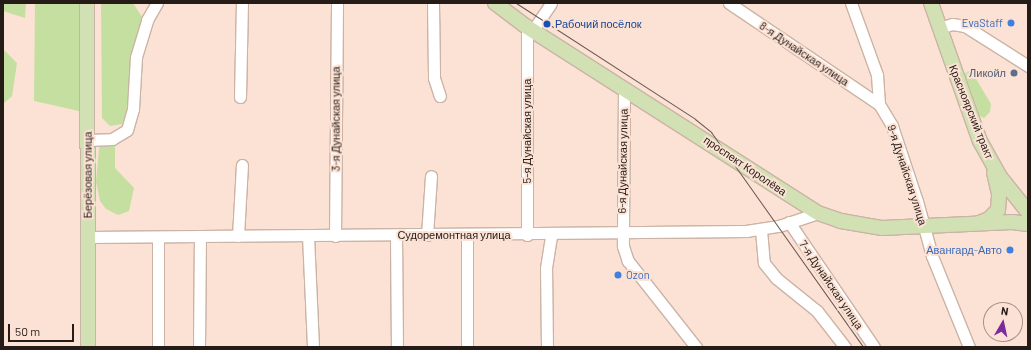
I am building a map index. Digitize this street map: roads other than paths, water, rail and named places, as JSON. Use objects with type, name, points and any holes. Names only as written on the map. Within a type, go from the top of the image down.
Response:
[{"type":"main road","name":"Берёзовая улица","points":[[87,3],[88,347]]},
{"type":"main road","name":"проспект Королёва","points":[[495,3],[530,28],[818,213],[862,225],[924,228],[975,224],[1028,224]]},
{"type":"main road","name":"Красноярский тракт","points":[[931,3],[968,112],[989,160],[1028,212]]},
{"type":"main road","points":[[975,224],[994,215],[999,204],[998,184],[989,160]]},
{"type":"street","points":[[88,140],[112,139],[128,130],[133,109],[136,57],[147,20],[157,3]]},
{"type":"street","points":[[240,97],[242,3]]},
{"type":"street","name":"3-я Дунайская улица","points":[[335,236],[337,3]]},
{"type":"street","points":[[433,3],[434,78],[440,96]]},
{"type":"street","points":[[530,28],[551,3]]},
{"type":"street","name":"8-я Дунайская улица","points":[[730,3],[879,104]]},
{"type":"street","name":"9-я Дунайская улица","points":[[851,3],[877,75],[879,104],[892,126],[932,256],[969,347]]},
{"type":"street","points":[[939,28],[952,24],[965,26],[1028,66]]},
{"type":"street","name":"5-я Дунайская улица","points":[[527,235],[530,28]]},
{"type":"street","name":"6-я Дунайская улица","points":[[624,88],[621,234],[628,261],[696,347]]},
{"type":"street","points":[[238,236],[242,165]]},
{"type":"street","points":[[426,235],[431,176]]},
{"type":"street","name":"Судоремонтная улица","points":[[88,237],[552,235],[761,230],[818,213]]},
{"type":"street","name":"7-я Дунайская улица","points":[[789,222],[874,347]]},
{"type":"street","points":[[761,230],[761,245],[764,263],[776,278],[817,311],[846,347]]},
{"type":"street","points":[[467,347],[468,235]]},
{"type":"street","points":[[547,347],[546,268],[552,235]]},
{"type":"street","points":[[308,236],[313,347]]},
{"type":"street","points":[[396,236],[397,347]]},
{"type":"street","points":[[158,237],[158,347]]},
{"type":"street","points":[[199,347],[200,237]]},
{"type":"tram line","points":[[516,3],[695,119],[711,132],[863,347]]},
{"type":"place","name":"EvaStaff","points":[[1011,23]]},
{"type":"place","name":"Рабочий посёлок","points":[[547,24]]},
{"type":"place","name":"Ликойл","points":[[1014,73]]},
{"type":"place","name":"Авангард-Авто","points":[[1010,250]]},
{"type":"place","name":"Ozon","points":[[618,275]]}]
